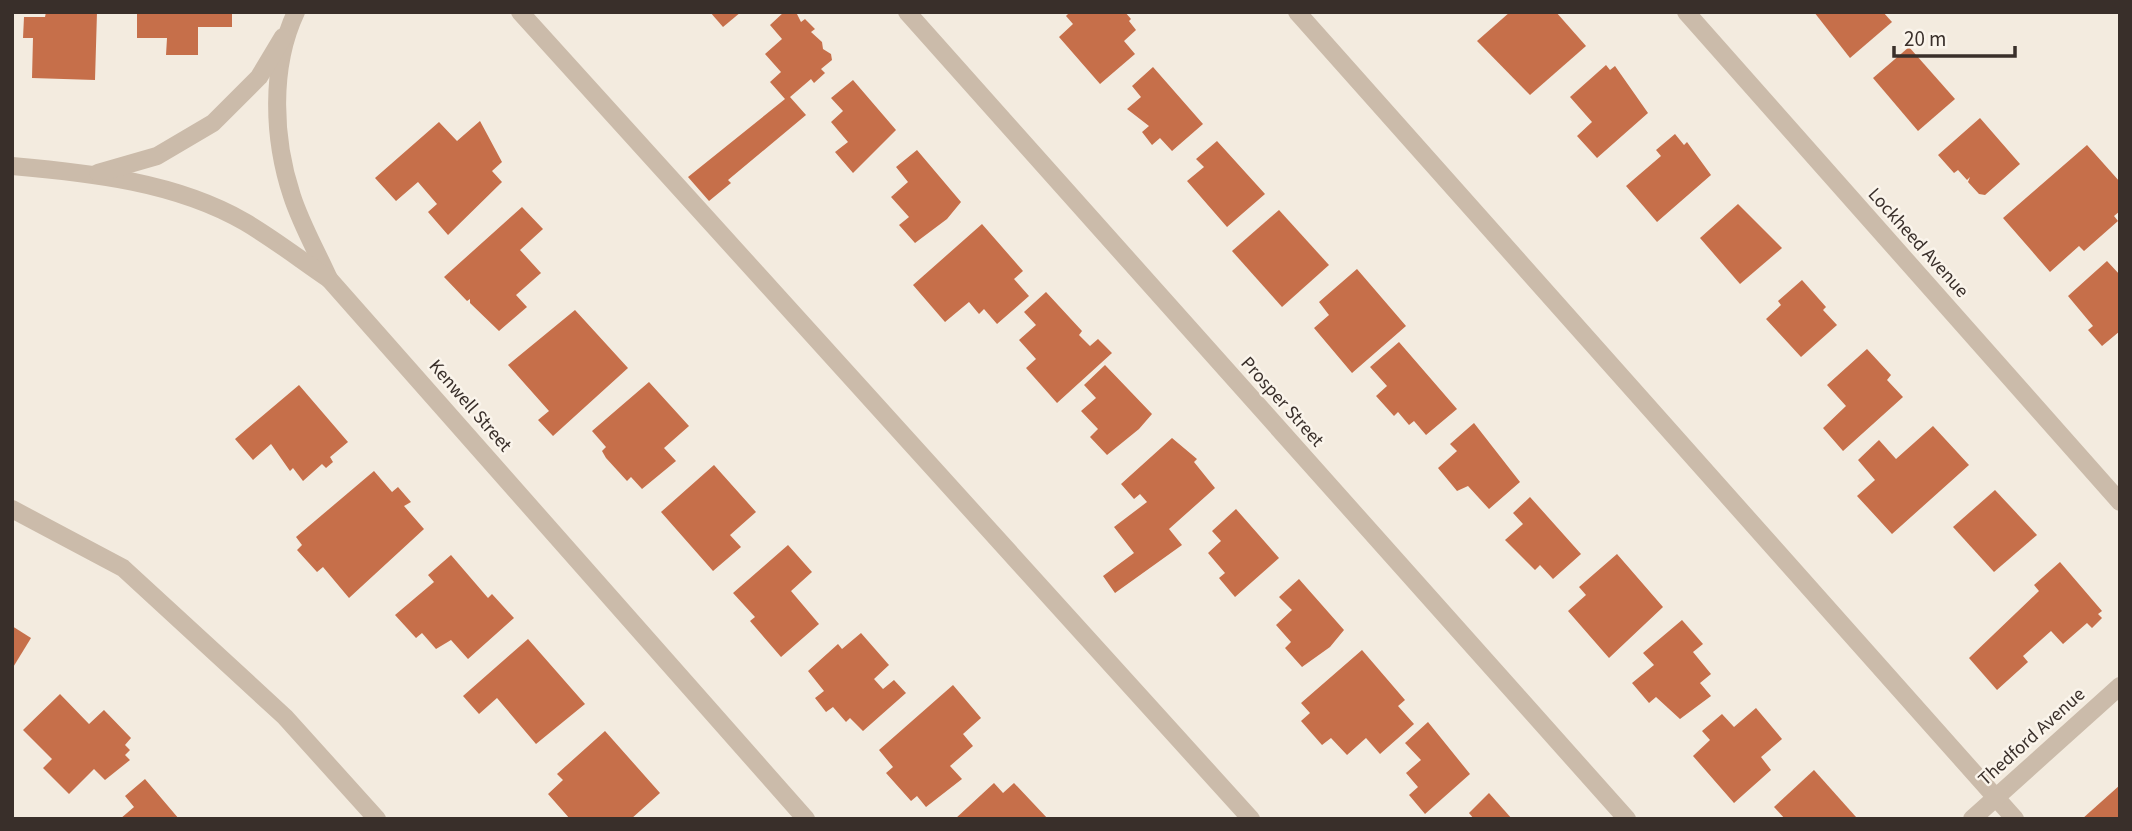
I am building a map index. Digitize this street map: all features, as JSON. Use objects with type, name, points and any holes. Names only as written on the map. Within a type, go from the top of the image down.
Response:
[{"type":"street","points":[[520,12],[1251,819]]},
{"type":"street","name":"Prosper Street","points":[[907,12],[1627,819]]},
{"type":"street","points":[[1297,12],[2015,819]]},
{"type":"street","name":"Lockheed Avenue","points":[[1686,12],[2120,502]]},
{"type":"street","points":[[95,174],[157,156],[213,123],[258,77],[294,17]]},
{"type":"street","points":[[294,17],[277,85],[279,153],[292,198],[329,279]]},
{"type":"street","name":"Kenwell Street","points":[[12,166],[95,174],[177,192],[244,221],[329,279],[806,819]]},
{"type":"street","points":[[12,509],[123,568],[285,717],[377,819]]},
{"type":"street","name":"Thedford Avenue","points":[[1972,819],[2120,686]]},
{"type":"building","points":[[46,12],[97,12],[95,80],[32,78],[33,38],[23,38],[24,17],[45,17]]},
{"type":"building","points":[[137,12],[232,12],[232,27],[198,27],[198,55],[166,55],[167,38],[137,38]]},
{"type":"building","points":[[710,12],[741,12],[723,27]]},
{"type":"building","points":[[784,12],[796,12],[801,22],[805,19],[815,29],[811,32],[822,42],[823,49],[831,54],[832,60],[821,69],[825,73],[814,83],[811,79],[790,97],[806,115],[728,180],[731,183],[709,201],[688,177],[785,99],[770,82],[781,72],[765,54],[782,39],[770,25]]},
{"type":"building","points":[[1070,12],[1125,12],[1136,30],[1124,41],[1135,54],[1100,84],[1059,37],[1073,24],[1066,16]]},
{"type":"building","points":[[1510,12],[1556,12],[1586,46],[1530,95],[1477,41]]},
{"type":"building","points":[[1814,12],[1883,12],[1892,22],[1850,58]]},
{"type":"building","points":[[1909,47],[1955,99],[1918,131],[1873,78]]},
{"type":"building","points":[[1606,65],[1610,70],[1615,66],[1648,113],[1597,158],[1577,136],[1592,122],[1570,97]]},
{"type":"building","points":[[1153,67],[1203,124],[1172,151],[1160,138],[1152,145],[1142,132],[1149,126],[1127,109],[1141,97],[1132,86]]},
{"type":"building","points":[[853,80],[896,130],[853,173],[835,152],[848,142],[831,122],[843,111],[831,98]]},
{"type":"building","points":[[1980,118],[2020,164],[1985,195],[1979,194],[1968,182],[1970,177],[1967,180],[1958,170],[1954,173],[1938,155]]},
{"type":"building","points":[[480,121],[502,162],[492,171],[502,182],[448,235],[428,212],[437,204],[418,182],[396,201],[375,178],[439,122],[457,141]]},
{"type":"building","points":[[1675,134],[1684,145],[1687,142],[1711,175],[1657,222],[1626,186],[1661,156],[1656,150]]},
{"type":"building","points":[[1217,141],[1265,194],[1227,227],[1187,181],[1204,167],[1196,159]]},
{"type":"building","points":[[2087,145],[2120,182],[2120,211],[2114,216],[2118,221],[2084,251],[2079,246],[2050,272],[2003,218]]},
{"type":"building","points":[[917,150],[961,202],[947,219],[915,243],[899,225],[909,217],[891,197],[908,182],[896,167]]},
{"type":"building","points":[[1738,204],[1782,248],[1740,284],[1700,238]]},
{"type":"building","points":[[522,207],[543,229],[520,250],[541,273],[516,295],[527,307],[499,331],[470,303],[470,299],[467,301],[444,277]]},
{"type":"building","points":[[1279,210],[1329,265],[1282,307],[1232,251]]},
{"type":"building","points":[[982,224],[1023,271],[1014,279],[1029,296],[997,324],[984,309],[979,314],[969,302],[945,322],[913,285]]},
{"type":"building","points":[[2107,261],[2120,275],[2120,331],[2102,346],[2088,330],[2093,326],[2068,296]]},
{"type":"building","points":[[1357,269],[1406,326],[1352,373],[1314,328],[1329,315],[1319,302]]},
{"type":"building","points":[[1802,280],[1826,307],[1823,310],[1837,325],[1801,357],[1766,319],[1781,305],[1778,301]]},
{"type":"building","points":[[1046,292],[1082,331],[1079,335],[1090,346],[1098,339],[1112,353],[1057,403],[1026,368],[1036,359],[1019,340],[1036,325],[1024,312]]},
{"type":"building","points":[[575,310],[628,368],[553,436],[538,420],[549,411],[508,365]]},
{"type":"building","points":[[1399,342],[1457,409],[1426,435],[1414,421],[1409,425],[1398,412],[1394,416],[1376,396],[1387,386],[1370,367]]},
{"type":"building","points":[[1867,349],[1891,375],[1887,380],[1903,397],[1843,451],[1823,428],[1846,406],[1827,385]]},
{"type":"building","points":[[1105,365],[1152,414],[1139,429],[1107,455],[1090,437],[1098,429],[1081,411],[1096,398],[1084,385]]},
{"type":"building","points":[[649,382],[689,426],[664,448],[676,461],[642,489],[631,477],[627,481],[606,458],[602,451],[606,447],[592,431]]},
{"type":"building","points":[[299,385],[348,442],[330,457],[333,462],[326,468],[322,464],[303,481],[293,468],[290,471],[271,444],[253,460],[235,439]]},
{"type":"building","points":[[1474,423],[1520,482],[1489,509],[1468,486],[1457,491],[1438,468],[1457,451],[1450,444]]},
{"type":"building","points":[[1933,426],[1969,465],[1892,534],[1857,496],[1875,480],[1858,460],[1879,440],[1896,459]]},
{"type":"building","points":[[1172,438],[1197,459],[1194,462],[1215,488],[1169,529],[1182,545],[1115,593],[1103,576],[1134,553],[1114,527],[1147,502],[1140,494],[1134,499],[1121,484]]},
{"type":"building","points":[[714,465],[756,512],[730,535],[741,547],[713,571],[661,512]]},
{"type":"building","points":[[374,471],[392,492],[398,487],[411,502],[404,506],[424,529],[349,598],[323,567],[317,572],[297,550],[302,545],[296,537]]},
{"type":"building","points":[[1995,490],[2037,535],[1994,572],[1953,527]]},
{"type":"building","points":[[1530,497],[1581,554],[1553,579],[1540,565],[1535,570],[1505,540],[1523,524],[1513,513]]},
{"type":"building","points":[[1236,509],[1279,558],[1235,597],[1219,578],[1225,573],[1208,553],[1221,541],[1212,531]]},
{"type":"building","points":[[788,545],[812,572],[791,591],[819,624],[781,657],[750,621],[755,617],[733,593]]},
{"type":"building","points":[[1617,554],[1663,607],[1609,658],[1568,611],[1586,595],[1579,587]]},
{"type":"building","points":[[451,555],[488,598],[492,594],[514,618],[468,659],[451,640],[436,649],[422,633],[416,638],[395,615],[434,582],[428,575]]},
{"type":"building","points":[[2060,562],[2102,611],[2098,614],[2102,618],[2092,628],[2087,623],[2063,644],[2051,631],[2023,656],[2028,662],[1997,690],[1969,658],[2039,591],[2034,585]]},
{"type":"building","points":[[1299,579],[1344,630],[1330,647],[1302,667],[1285,648],[1291,642],[1276,625],[1292,610],[1279,597]]},
{"type":"building","points":[[1682,620],[1703,644],[1693,652],[1711,674],[1700,683],[1711,696],[1680,719],[1656,697],[1649,703],[1632,683],[1654,665],[1643,653]]},
{"type":"building","points":[[12,626],[31,638],[12,669]]},
{"type":"building","points":[[861,633],[889,665],[874,679],[883,689],[894,680],[906,693],[863,731],[850,718],[846,722],[833,707],[826,712],[815,698],[824,691],[808,671],[838,644],[842,649]]},
{"type":"building","points":[[528,639],[585,704],[536,744],[497,698],[479,714],[463,696]]},
{"type":"building","points":[[1362,650],[1405,700],[1398,706],[1414,724],[1380,754],[1366,738],[1347,755],[1331,738],[1322,745],[1301,721],[1310,713],[1301,703]]},
{"type":"building","points":[[953,685],[981,718],[963,734],[973,746],[950,766],[962,779],[926,807],[917,796],[911,801],[886,773],[893,767],[879,750]]},
{"type":"building","points":[[60,694],[89,724],[104,710],[131,738],[125,745],[130,750],[125,755],[130,760],[105,780],[94,769],[69,794],[43,768],[52,759],[23,730]]},
{"type":"building","points":[[1756,708],[1782,739],[1761,757],[1771,770],[1734,803],[1693,756],[1710,740],[1702,731],[1722,714],[1734,727]]},
{"type":"building","points":[[1428,722],[1470,774],[1425,814],[1409,795],[1418,787],[1406,773],[1421,760],[1405,743]]},
{"type":"building","points":[[605,731],[660,793],[631,819],[570,819],[548,794],[563,780],[557,774]]},
{"type":"building","points":[[1814,770],[1856,817],[1785,819],[1774,807]]},
{"type":"building","points":[[145,779],[179,819],[120,819],[134,807],[125,796]]},
{"type":"building","points":[[994,783],[1003,793],[1014,783],[1048,819],[955,819]]},
{"type":"building","points":[[2120,785],[2120,819],[2082,819]]},
{"type":"building","points":[[1489,793],[1512,819],[1474,819],[1469,813]]}]
